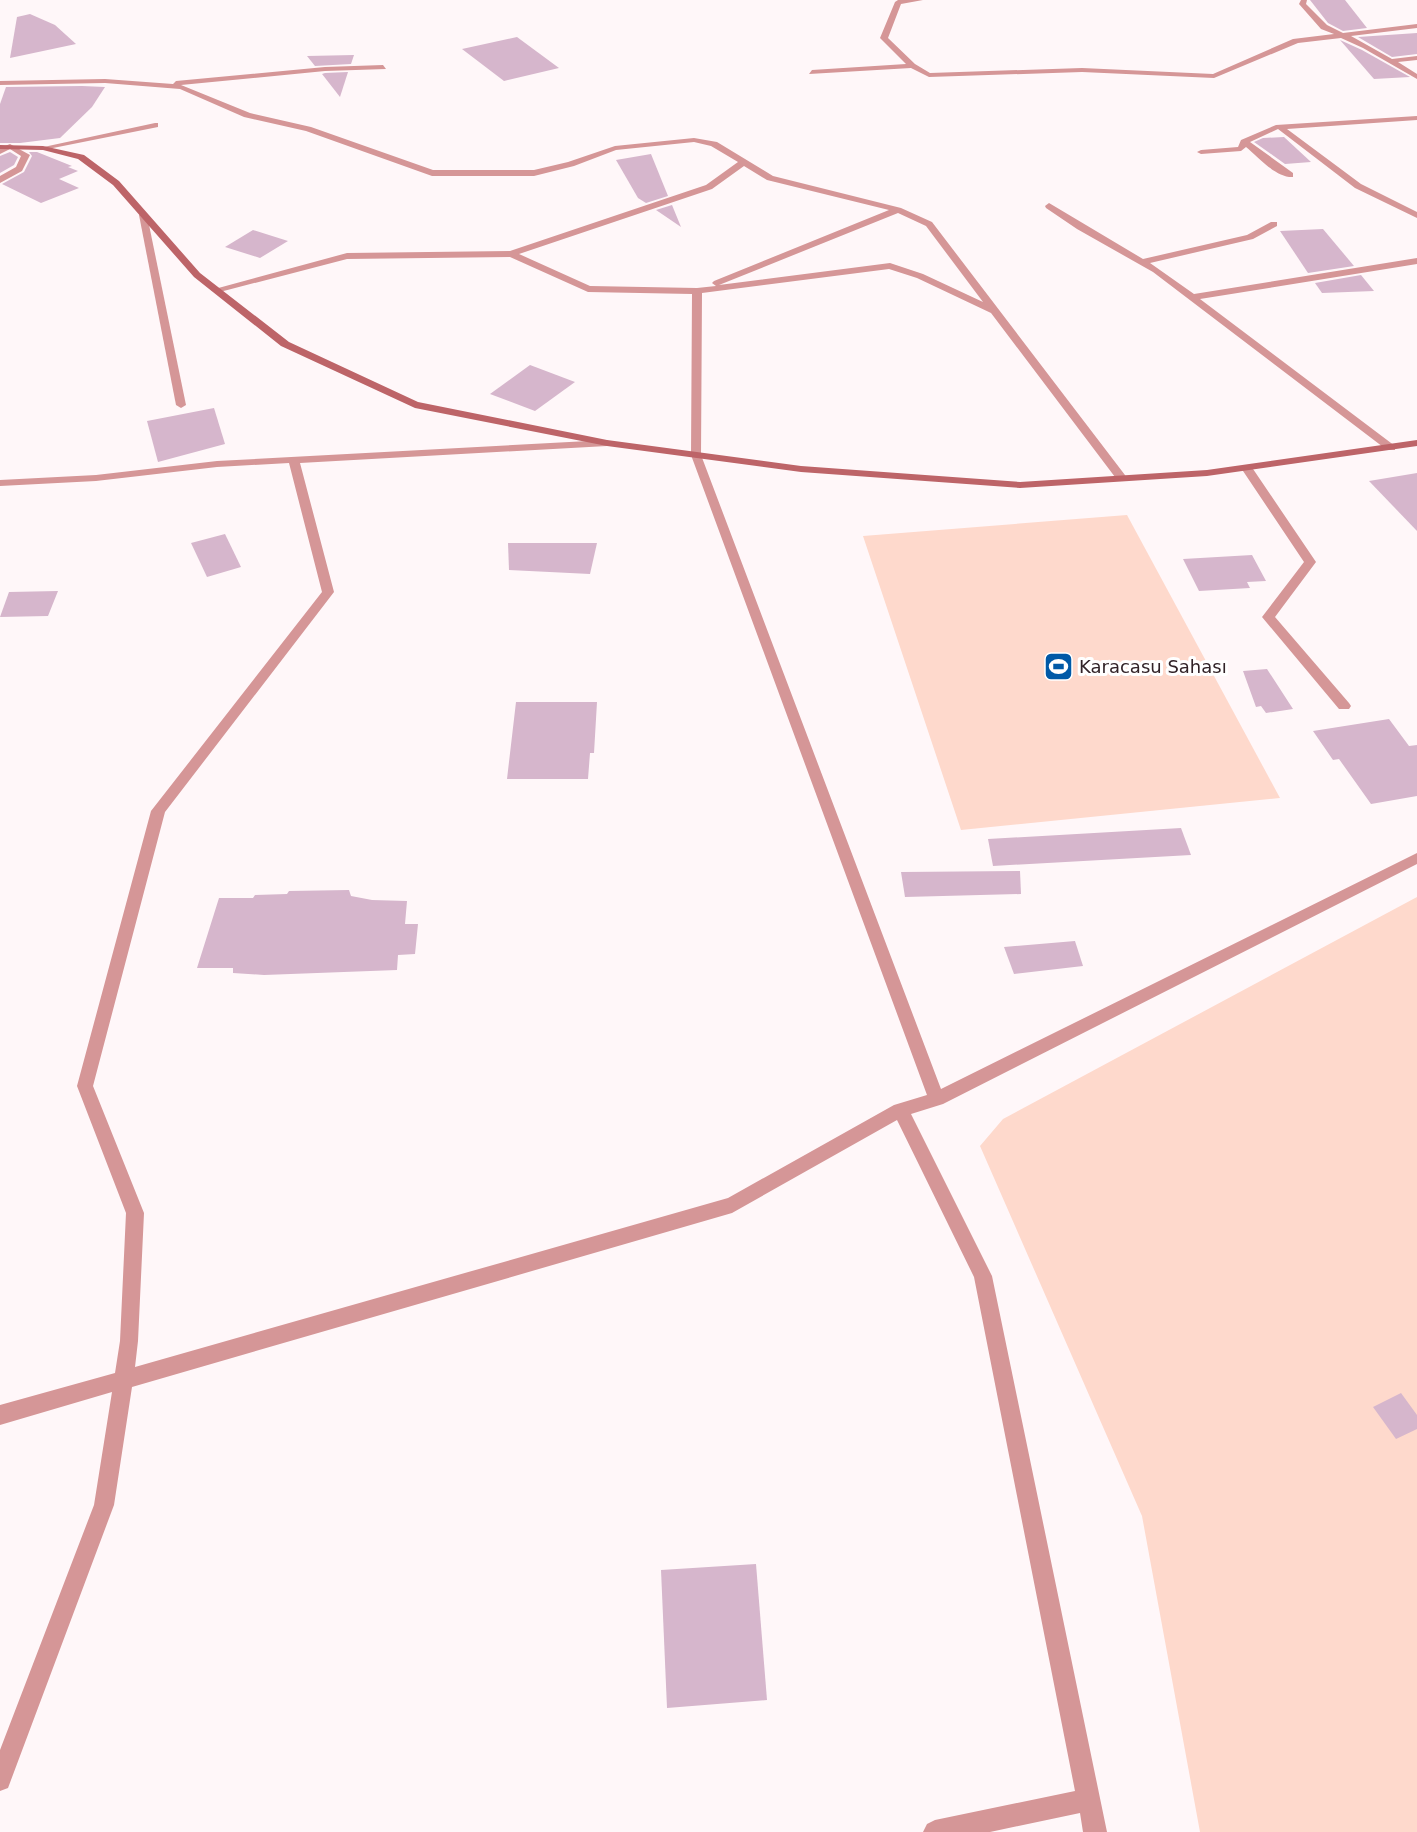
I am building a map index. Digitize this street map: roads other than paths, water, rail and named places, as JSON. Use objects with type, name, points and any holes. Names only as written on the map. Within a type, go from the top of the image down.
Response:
[{"type":"main road","points":[[5,147],[43,148],[81,157],[116,183],[197,275],[285,344],[415,405],[607,443],[696,455],[801,468],[1020,485],[1247,468],[1417,443]]},
{"type":"street","points":[[920,0],[898,2],[884,38],[912,66],[929,75],[1082,70],[1214,76],[1296,41],[1417,26]]},
{"type":"street","points":[[1300,1],[1324,27],[1343,35],[1417,77]]},
{"type":"street","points":[[1390,61],[1417,58]]},
{"type":"street","points":[[812,72],[912,66]]},
{"type":"street","points":[[158,85],[325,69],[382,68]]},
{"type":"street","points":[[0,83],[105,81],[182,87],[247,115],[308,129],[432,173],[534,173],[571,164],[615,148],[665,141],[694,140],[714,144],[770,178],[898,210],[929,224],[999,312],[1122,478]]},
{"type":"street","points":[[1201,152],[1241,149],[1244,142],[1280,127],[1417,118]]},
{"type":"street","points":[[43,148],[155,125]]},
{"type":"street","points":[[1280,127],[1358,186],[1417,215]]},
{"type":"street","points":[[1244,142],[1277,168],[1290,175]]},
{"type":"street","points":[[0,152],[5,147],[26,155],[19,169],[0,180]]},
{"type":"street","points":[[216,290],[347,256],[512,254],[709,187],[743,163]]},
{"type":"street","points":[[1049,206],[1080,228],[1142,262],[1192,297],[1391,448]]},
{"type":"street","points":[[697,291],[898,210]]},
{"type":"street","points":[[143,215],[181,405]]},
{"type":"street","points":[[1142,262],[1250,237],[1274,224]]},
{"type":"street","points":[[512,254],[588,289],[697,291],[890,266],[920,276],[999,312]]},
{"type":"street","points":[[1192,297],[1417,261]]},
{"type":"street","points":[[697,291],[696,455],[937,1099]]},
{"type":"street","points":[[0,483],[96,478],[217,464],[607,443]]},
{"type":"street","points":[[0,1780],[104,1505],[129,1341],[135,1213],[85,1086],[158,811],[328,592],[294,460]]},
{"type":"street","points":[[1247,468],[1310,562],[1268,617],[1344,706]]},
{"type":"street","points":[[0,1415],[732,1205],[900,1110],[937,1099],[1417,858]]},
{"type":"street","points":[[900,1110],[982,1276],[1095,1832]]},
{"type":"street","points":[[935,1832],[1089,1800]]},
{"type":"place","name":"Karacasu Sahası","points":[[1058,667]]}]
